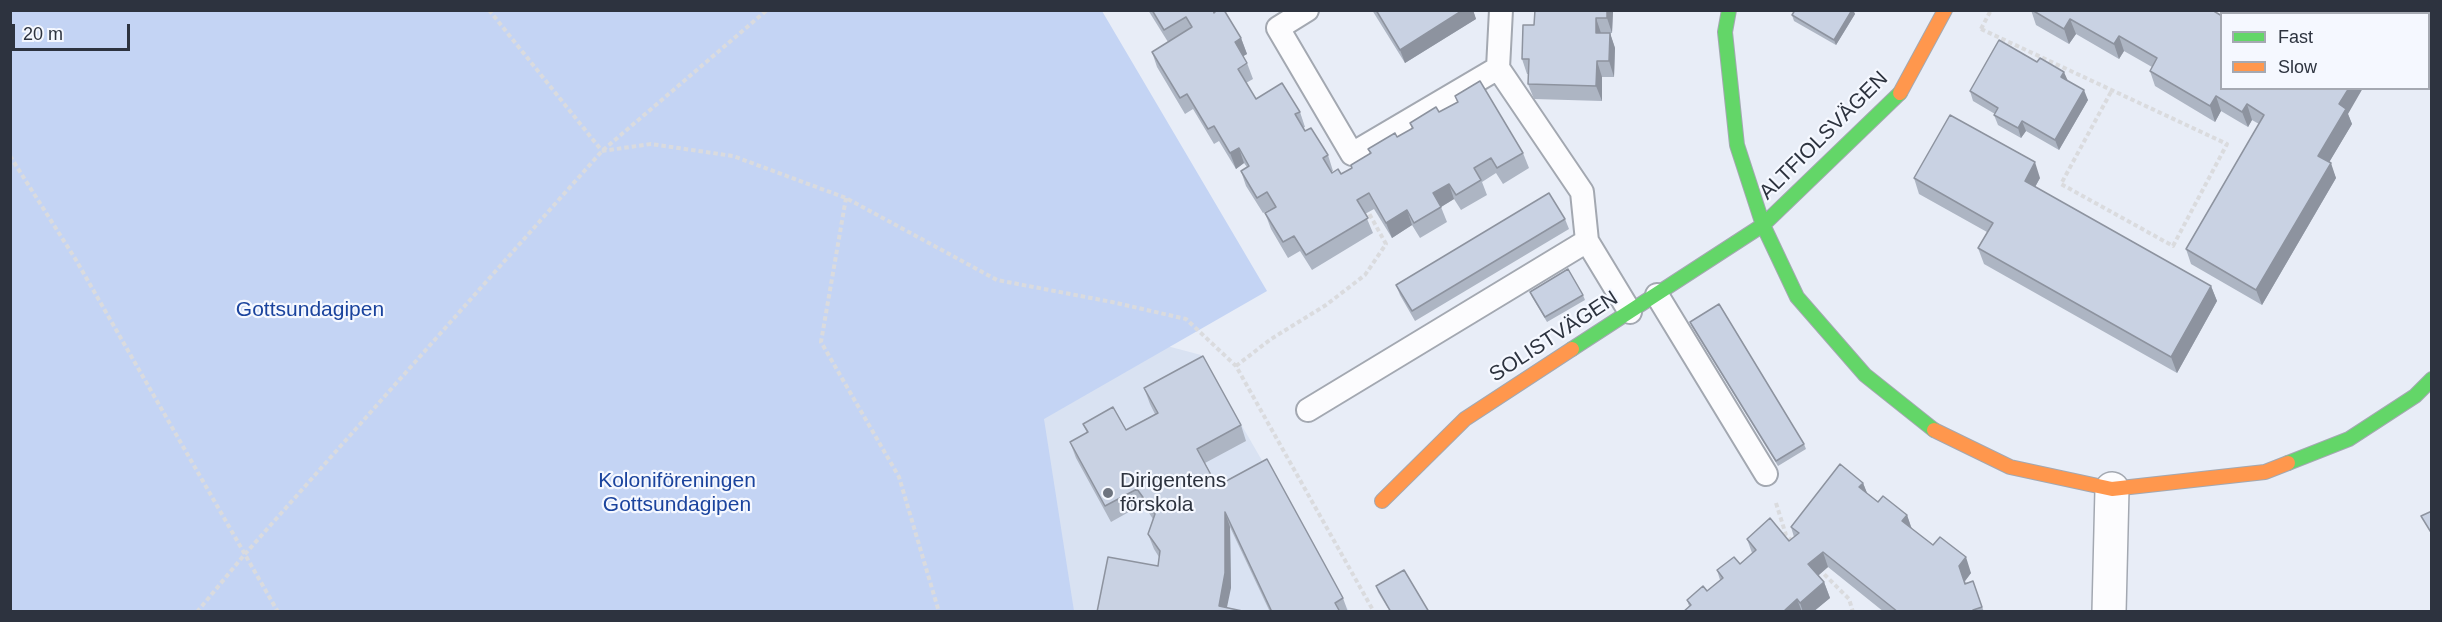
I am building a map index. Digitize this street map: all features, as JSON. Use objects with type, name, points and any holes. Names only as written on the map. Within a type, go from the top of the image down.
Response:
[{"type":"street","points":[[1729,10],[1725,32],[1737,146],[1763,225],[1797,297],[1865,375],[1932,429],[2010,467],[2112,489],[2265,472],[2349,439],[2415,396],[2432,379]]},
{"type":"street","name":"ALTFIOLSVÄGEN","points":[[1763,225],[1899,96],[1944,10]]},
{"type":"street","name":"SOLISTVÄGEN","points":[[1382,501],[1466,419],[1763,225]]},
{"type":"street","points":[[2109,612],[2112,489]]},
{"type":"lane","points":[[1307,10],[1278,28],[1352,154],[1498,68]]},
{"type":"lane","points":[[1502,10],[1498,68],[1581,192],[1587,241],[1630,312]]},
{"type":"lane","points":[[1308,410],[1587,241]]},
{"type":"lane","points":[[1657,295],[1766,474]]},
{"type":"path","points":[[489,10],[602,151]]},
{"type":"path","points":[[197,612],[245,554],[602,151],[767,10]]},
{"type":"path","points":[[1981,29],[2112,90],[2227,144],[2173,246],[2061,184],[2112,90]]},
{"type":"path","points":[[602,151],[651,144],[734,156],[846,198],[997,280],[1186,319],[1236,366],[1374,612]]},
{"type":"path","points":[[10,156],[76,260],[278,612]]},
{"type":"path","points":[[846,198],[821,342],[899,477],[939,612]]},
{"type":"path","points":[[1236,366],[1271,339],[1326,304],[1365,275],[1386,244],[1365,206]]},
{"type":"path","points":[[1766,474],[1786,535],[1794,543]]},
{"type":"path","points":[[1817,567],[1849,599],[1852,612]]},
{"type":"shaded area","name":"Dirigentens förskola","points":[[1001,302],[1201,355],[1349,611],[991,611]]},
{"type":"green space","name":"Gottsundagipen","points":[[10,11],[1102,11],[1267,291],[1044,419],[1074,611],[11,611]]},
{"type":"building","points":[[1152,10],[1213,10],[1214,13],[1217,10],[1224,10],[1241,38],[1235,42],[1247,63],[1238,69],[1256,99],[1282,83],[1300,112],[1295,114],[1305,131],[1311,128],[1328,155],[1323,158],[1332,173],[1338,169],[1341,174],[1352,168],[1351,165],[1371,153],[1368,149],[1395,133],[1397,137],[1413,128],[1410,123],[1436,107],[1439,112],[1458,102],[1455,96],[1480,81],[1523,153],[1497,168],[1491,158],[1474,168],[1481,180],[1456,195],[1449,184],[1433,193],[1441,207],[1414,223],[1407,210],[1386,223],[1369,193],[1357,200],[1368,218],[1306,255],[1294,236],[1283,242],[1265,213],[1276,207],[1267,192],[1257,198],[1241,171],[1249,166],[1239,148],[1230,153],[1214,126],[1208,129],[1187,94],[1180,98],[1152,52],[1192,27],[1186,17],[1164,30]]},
{"type":"building","points":[[1376,10],[1463,10],[1400,50]]},
{"type":"building","points":[[1535,10],[1607,10],[1607,18],[1596,18],[1596,33],[1610,33],[1609,61],[1597,61],[1596,86],[1528,84],[1529,59],[1522,59],[1523,25],[1534,25]]},
{"type":"building","points":[[1795,10],[1852,10],[1834,40],[1792,15]]},
{"type":"building","points":[[2032,10],[2212,10],[2220,15],[2220,90],[2348,90],[2339,104],[2346,109],[2318,156],[2331,163],[2256,290],[2186,249],[2264,115],[2247,104],[2242,112],[2216,96],[2210,106],[2150,71],[2157,58],[2119,36],[2114,44],[2070,19],[2064,29]]},
{"type":"building","points":[[2314,10],[2333,10],[2336,12],[2313,12]]},
{"type":"building","points":[[2418,10],[2432,10],[2432,32],[2430,31],[2430,12],[2417,12]]},
{"type":"building","points":[[1999,40],[2037,62],[2040,58],[2064,72],[2061,77],[2084,90],[2055,140],[2022,121],[2018,128],[1994,115],[1998,108],[1970,91]]},
{"type":"building","points":[[1950,115],[2035,162],[2025,181],[2211,286],[2171,357],[1978,248],[1993,223],[1914,178]]},
{"type":"building","points":[[1549,193],[1565,219],[1412,311],[1396,285]]},
{"type":"building","points":[[1568,269],[1583,295],[1545,317],[1530,292]]},
{"type":"building","points":[[1719,304],[1804,444],[1776,461],[1690,322]]},
{"type":"building","points":[[1203,356],[1241,425],[1197,449],[1217,486],[1267,459],[1343,598],[1335,603],[1340,612],[1272,612],[1225,512],[1225,573],[1219,606],[1247,612],[1097,612],[1108,557],[1158,566],[1160,551],[1148,534],[1155,514],[1137,489],[1105,506],[1070,442],[1088,432],[1083,424],[1113,407],[1126,430],[1158,413],[1144,388]]},
{"type":"building","points":[[1840,464],[1863,483],[1859,487],[1878,502],[1883,496],[1907,515],[1902,521],[1933,545],[1940,537],[1966,557],[1959,566],[1965,584],[1973,581],[1982,607],[1973,610],[1974,612],[1898,612],[1823,552],[1808,564],[1824,582],[1800,603],[1797,599],[1785,610],[1786,612],[1683,612],[1691,605],[1687,600],[1703,586],[1707,591],[1723,578],[1717,570],[1734,557],[1740,564],[1756,550],[1747,539],[1770,518],[1789,541],[1799,533],[1791,527]]},
{"type":"building","points":[[2432,511],[2432,534],[2421,516]]},
{"type":"building","points":[[1404,570],[1429,612],[1391,612],[1376,586]]},
{"type":"traffic: fast","points":[[1729,10],[1725,32],[1737,145],[1763,225],[1797,297],[1865,375],[1934,430]]},
{"type":"traffic: fast","points":[[1572,349],[1763,225],[1900,93]]},
{"type":"traffic: fast","points":[[2288,463],[2349,439],[2415,396],[2432,379]]},
{"type":"traffic: slow","points":[[1900,93],[1945,10]]},
{"type":"traffic: slow","points":[[1382,501],[1465,419],[1572,349]]},
{"type":"traffic: slow","points":[[1934,430],[2010,467],[2112,489],[2265,472],[2288,463]]},
{"type":"place","name":"Dirigentens förskola","points":[[1108,493]]},
{"type":"park label","name":"Koloniföreningen Gottsundagipen","points":[[677,493]]}]
